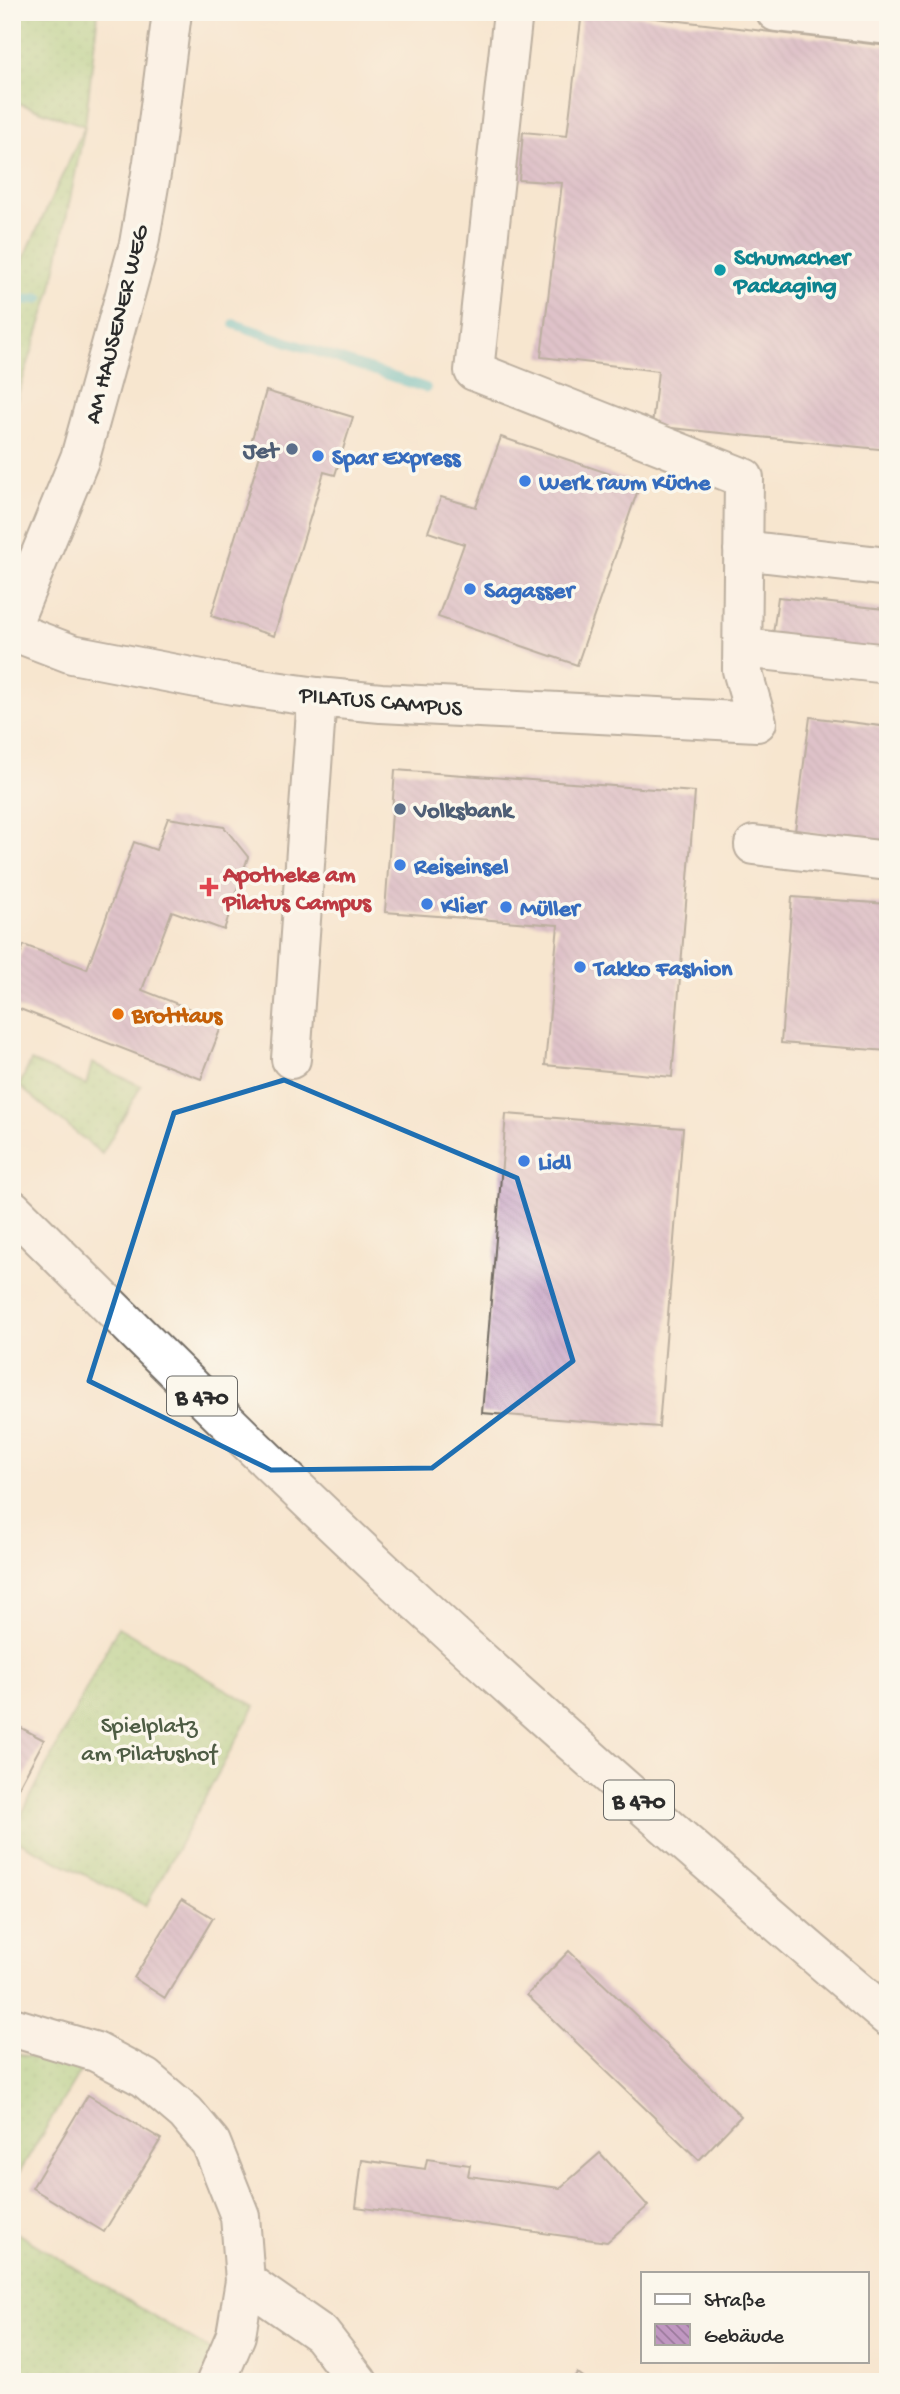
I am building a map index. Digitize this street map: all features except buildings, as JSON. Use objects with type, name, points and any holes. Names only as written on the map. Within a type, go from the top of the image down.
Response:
[{"type":"main road","name":"AM HAUSENER WEG","points":[[12,624],[80,458],[139,244],[153,162],[172,12]]},
{"type":"main road","points":[[513,12],[474,372],[744,478],[743,648],[888,664]]},
{"type":"main road","points":[[775,12],[888,25]]},
{"type":"main road","points":[[744,550],[888,567]]},
{"type":"main road","name":"PILATUS CAMPUS","points":[[12,631],[72,654],[233,685],[317,697],[381,703],[757,722],[742,670],[743,648]]},
{"type":"main road","points":[[292,1059],[317,697]]},
{"type":"main road","points":[[754,845],[888,861]]},
{"type":"main road","name":"B 470","points":[[12,1209],[394,1581],[624,1787],[888,2017]]},
{"type":"main road","points":[[16,2024],[96,2052],[145,2078],[186,2113],[211,2143],[240,2216],[245,2281],[236,2335],[216,2382]]},
{"type":"main road","points":[[245,2281],[321,2334],[358,2382]]},
{"type":"highlighted area","points":[[284,1080],[517,1178],[573,1361],[432,1468],[271,1470],[89,1381],[174,1113]]},
{"type":"green space","points":[[12,12],[98,12],[85,126],[12,101]]},
{"type":"green space","points":[[85,126],[51,292],[12,414],[12,284]]},
{"type":"green space","points":[[31,1061],[86,1085],[92,1063],[141,1086],[102,1154],[19,1086]]},
{"type":"green space","name":"Spielplatz am Pilatushof","points":[[118,1627],[255,1706],[146,1906],[12,1838],[12,1833]]},
{"type":"green space","points":[[12,2053],[83,2067],[12,2184]]},
{"type":"green space","points":[[12,2230],[218,2355],[198,2382],[12,2382]]},
{"type":"waterway","points":[[12,310],[18,301],[40,298]]},
{"type":"waterway","points":[[234,324],[426,388]]},
{"type":"place","name":"Schumacher Packaging","points":[[720,270]]},
{"type":"place","name":"Jet","points":[[292,449]]},
{"type":"place","name":"Spar Express","points":[[318,456]]},
{"type":"place","name":"Werk raum Küche","points":[[525,481]]},
{"type":"place","name":"Sagasser","points":[[470,589]]},
{"type":"place","name":"Volksbank","points":[[400,809]]},
{"type":"place","name":"Reiseinsel","points":[[400,865]]},
{"type":"place","name":"Apotheke am Pilatus Campus","points":[[209,887]]},
{"type":"place","name":"Klier","points":[[427,904]]},
{"type":"place","name":"Müller","points":[[506,907]]},
{"type":"place","name":"Takko Fashion","points":[[580,967]]},
{"type":"place","name":"BrotHaus","points":[[118,1014]]},
{"type":"place","name":"Lidl","points":[[524,1161]]}]
